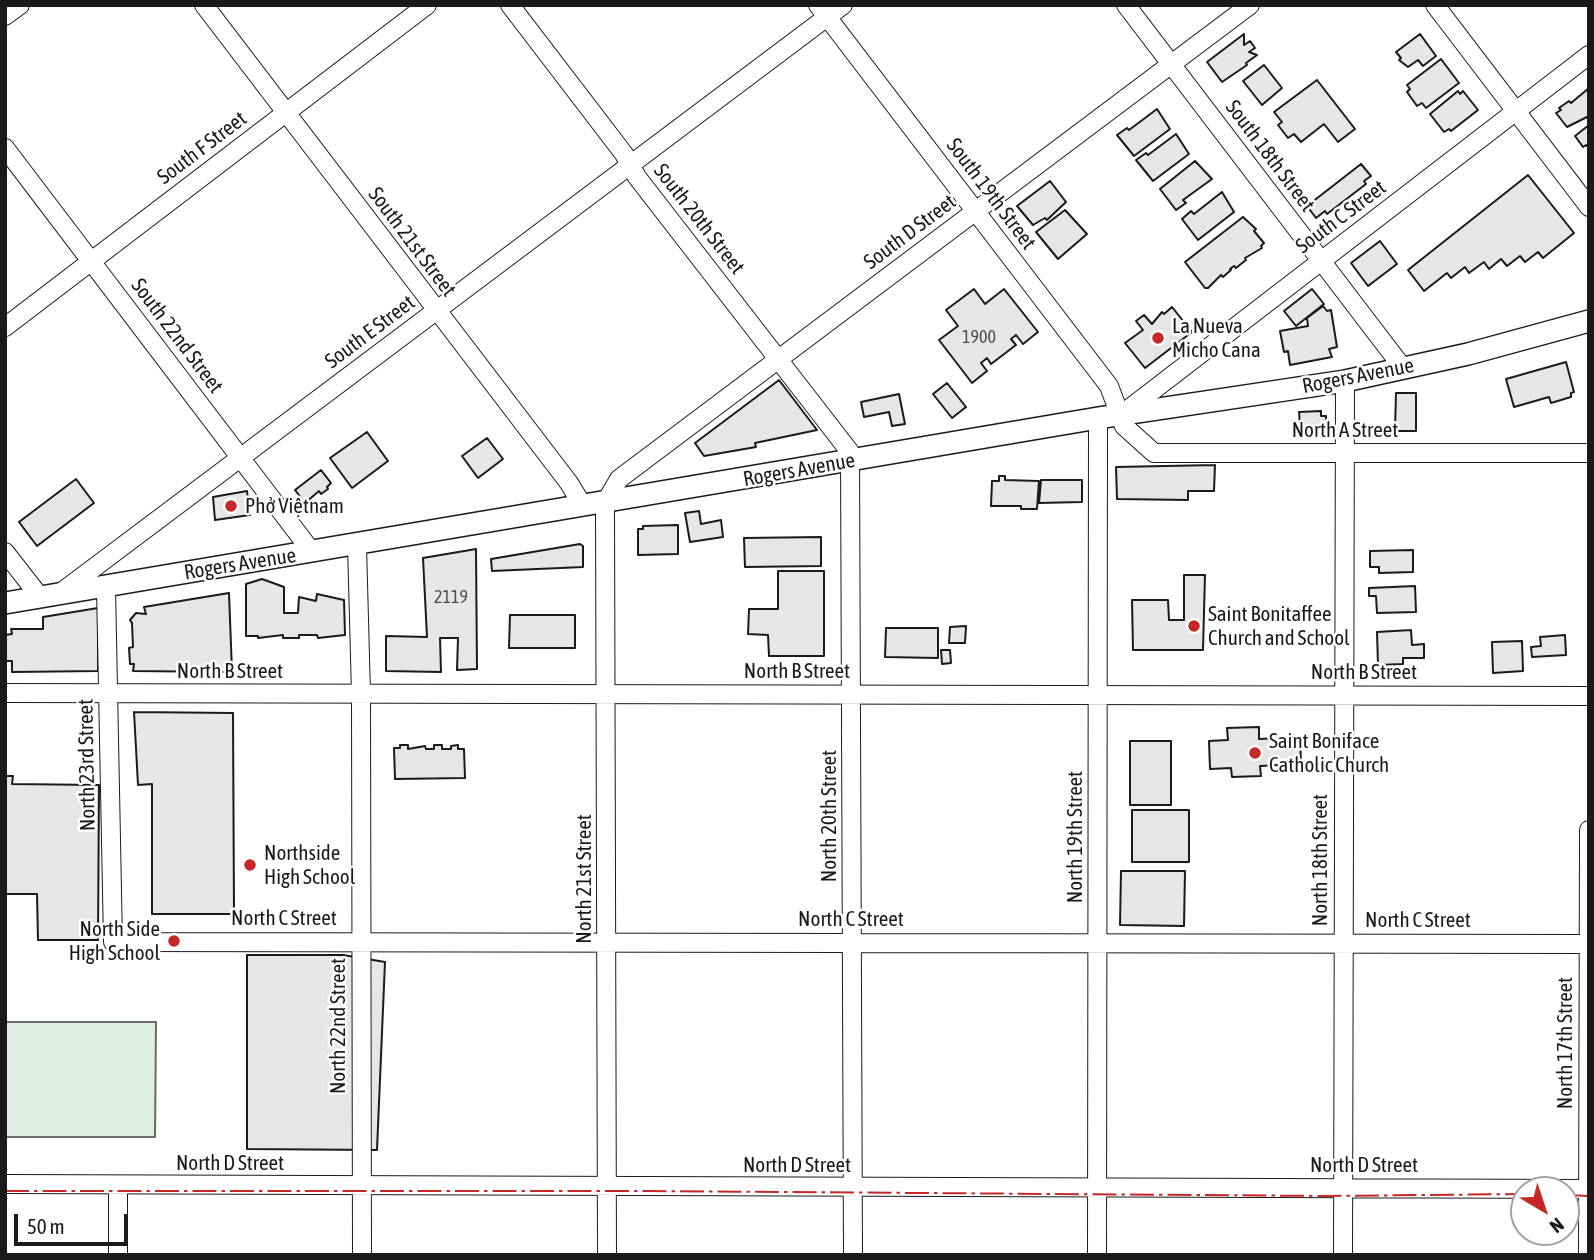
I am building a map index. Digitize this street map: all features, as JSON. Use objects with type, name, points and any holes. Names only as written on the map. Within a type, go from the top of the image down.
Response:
[{"type":"main road","name":"Rogers Avenue","points":[[5,603],[1098,418],[1345,381],[1468,354],[1589,321]]},
{"type":"street","points":[[5,16],[20,5]]},
{"type":"street","name":"South 21st Street","points":[[204,5],[569,484],[583,506]]},
{"type":"street","name":"South F Street","points":[[5,327],[427,5]]},
{"type":"street","name":"South 20th Street","points":[[510,5],[624,154],[686,242],[850,452],[850,461]]},
{"type":"street","name":"South E Street","points":[[49,596],[240,458],[630,166],[822,11],[843,5]]},
{"type":"street","name":"South 18th Street","points":[[1126,5],[1404,368]]},
{"type":"street","name":"South D Street","points":[[605,503],[619,479],[1250,5]]},
{"type":"street","points":[[1435,5],[1589,207]]},
{"type":"street","name":"South 19th Street","points":[[822,11],[1109,386],[1121,415]]},
{"type":"street","name":"South C Street","points":[[1121,415],[1589,55]]},
{"type":"street","name":"South 22nd Street","points":[[5,148],[312,552]]},
{"type":"street","name":"North 18th Street","points":[[1343,1255],[1345,381]]},
{"type":"street","name":"North A Street","points":[[1121,415],[1124,426],[1154,453],[1589,453]]},
{"type":"street","name":"North 19th Street","points":[[1097,1255],[1098,418]]},
{"type":"street","name":"North 20th Street","points":[[850,461],[853,1255]]},
{"type":"street","name":"North 21st Street","points":[[605,503],[607,1255]]},
{"type":"street","name":"North 22nd Street","points":[[357,545],[361,694],[362,1255]]},
{"type":"street","points":[[5,552],[49,596]]},
{"type":"street","name":"North 23rd Street","points":[[106,587],[113,942]]},
{"type":"street","name":"North B Street","points":[[5,693],[1589,696]]},
{"type":"street","name":"North 17th Street","points":[[1588,1255],[1589,830]]},
{"type":"street","name":"North C Street","points":[[113,942],[1589,944]]},
{"type":"street","name":"North D Street","points":[[5,1184],[1588,1189]]},
{"type":"street","points":[[118,1185],[118,1255]]},
{"type":"green space","points":[[5,1022],[156,1022],[155,1137],[5,1137]]},
{"type":"building","points":[[1244,34],[1244,45],[1250,41],[1255,48],[1249,52],[1257,55],[1222,82],[1207,62]]},
{"type":"building","points":[[1420,34],[1436,56],[1423,66],[1418,60],[1408,67],[1399,60],[1401,58],[1396,52]]},
{"type":"building","points":[[1441,59],[1459,83],[1426,108],[1422,103],[1417,106],[1407,92],[1410,89],[1407,85]]},
{"type":"building","points":[[1264,65],[1282,88],[1262,105],[1243,81]]},
{"type":"building","points":[[1317,80],[1355,129],[1338,142],[1324,124],[1301,142],[1294,134],[1288,138],[1278,125],[1282,122],[1274,112]]},
{"type":"building","points":[[1589,88],[1589,116],[1567,127],[1556,113],[1561,110],[1559,108],[1569,101],[1571,103]]},
{"type":"building","points":[[1458,91],[1460,94],[1463,91],[1478,110],[1451,131],[1449,129],[1444,132],[1430,114]]},
{"type":"building","points":[[1157,109],[1170,129],[1134,156],[1117,135],[1127,128],[1129,130]]},
{"type":"building","points":[[1589,125],[1589,148],[1586,145],[1583,147],[1575,136]]},
{"type":"building","points":[[1176,134],[1189,154],[1153,181],[1136,160],[1146,153],[1148,155]]},
{"type":"building","points":[[1195,161],[1212,179],[1183,200],[1186,203],[1176,210],[1160,189]]},
{"type":"building","points":[[1361,164],[1371,176],[1364,181],[1366,184],[1327,214],[1325,211],[1316,218],[1307,206]]},
{"type":"building","points":[[1528,175],[1574,233],[1543,258],[1538,252],[1525,262],[1520,256],[1507,266],[1501,259],[1489,269],[1484,262],[1469,273],[1465,267],[1451,278],[1447,273],[1424,291],[1408,270]]},
{"type":"building","points":[[1050,181],[1066,202],[1047,220],[1045,218],[1033,225],[1017,206]]},
{"type":"building","points":[[1222,192],[1234,212],[1198,240],[1182,219],[1191,211],[1194,214]]},
{"type":"building","points":[[1065,210],[1087,234],[1058,259],[1036,232]]},
{"type":"building","points":[[1243,217],[1256,229],[1254,231],[1264,243],[1262,248],[1205,288],[1185,262]]},
{"type":"building","points":[[1380,241],[1397,264],[1368,286],[1351,263]]},
{"type":"building","points":[[974,289],[985,304],[1004,289],[1038,332],[1023,344],[1016,335],[1011,339],[1016,345],[991,364],[987,358],[981,363],[987,371],[972,383],[939,340],[958,326],[946,310]]},
{"type":"building","points":[[1312,289],[1324,304],[1296,326],[1284,311]]},
{"type":"building","points":[[1323,306],[1327,311],[1331,310],[1337,347],[1329,349],[1332,357],[1290,365],[1280,331],[1308,326],[1307,318]]},
{"type":"building","name":"La Nueva Micho Cana","points":[[1172,307],[1192,332],[1145,368],[1125,343],[1143,330],[1136,321],[1144,315],[1152,324],[1162,312],[1164,314]]},
{"type":"building","points":[[1566,362],[1574,392],[1571,397],[1551,403],[1549,397],[1514,407],[1506,379]]},
{"type":"building","points":[[779,380],[817,430],[755,443],[756,447],[704,456],[695,443]]},
{"type":"building","points":[[947,383],[966,407],[952,418],[933,394]]},
{"type":"building","points":[[1396,393],[1416,393],[1416,431],[1395,431]]},
{"type":"building","points":[[899,394],[905,424],[892,426],[889,412],[864,417],[861,402]]},
{"type":"building","points":[[1321,411],[1321,416],[1326,416],[1326,429],[1311,430],[1311,426],[1300,426],[1299,412]]},
{"type":"building","points":[[367,432],[388,461],[352,488],[330,458]]},
{"type":"building","points":[[487,438],[503,459],[478,478],[462,456]]},
{"type":"building","points":[[1215,465],[1214,491],[1188,491],[1188,500],[1117,499],[1116,467]]},
{"type":"building","points":[[321,470],[331,483],[328,489],[321,494],[319,491],[305,503],[295,490]]},
{"type":"building","points":[[999,476],[1005,476],[1005,480],[1039,481],[1037,509],[991,506],[992,481],[999,481]]},
{"type":"building","points":[[76,479],[94,503],[37,546],[19,522]]},
{"type":"building","points":[[1041,480],[1082,480],[1082,502],[1039,503]]},
{"type":"building","name":"Phở Việtnam","points":[[247,491],[250,515],[215,520],[213,497]]},
{"type":"building","points":[[699,511],[701,524],[721,520],[723,537],[690,542],[685,513]]},
{"type":"building","points":[[678,525],[678,554],[638,555],[638,529],[643,529],[643,526]]},
{"type":"building","points":[[821,537],[821,566],[745,567],[744,538]]},
{"type":"building","points":[[580,544],[583,546],[583,567],[492,571],[491,559]]},
{"type":"building","points":[[476,549],[477,669],[457,670],[458,638],[440,638],[441,672],[386,671],[386,636],[427,637],[423,558]]},
{"type":"building","points":[[1413,550],[1413,572],[1379,573],[1379,567],[1370,567],[1370,551]]},
{"type":"building","points":[[778,571],[824,571],[824,656],[769,656],[768,635],[748,634],[749,609],[778,609]]},
{"type":"building","points":[[1184,575],[1205,575],[1203,650],[1133,650],[1132,600],[1168,600],[1169,620],[1184,620]]},
{"type":"building","points":[[262,579],[284,587],[284,613],[298,613],[299,597],[316,601],[317,594],[344,600],[345,635],[318,638],[317,635],[299,635],[299,638],[283,638],[283,635],[258,638],[246,636],[246,584]]},
{"type":"building","points":[[1415,586],[1416,612],[1377,613],[1376,596],[1369,596],[1369,588]]},
{"type":"building","points":[[229,593],[232,672],[133,671],[134,664],[130,664],[129,648],[133,647],[130,620],[136,613],[146,614],[144,607]]},
{"type":"building","points":[[98,608],[98,671],[12,672],[12,661],[5,661],[5,635],[12,634],[11,629],[43,629],[43,617]]},
{"type":"building","points":[[510,615],[575,615],[575,648],[509,648]]},
{"type":"building","points":[[966,626],[965,643],[949,643],[950,627]]},
{"type":"building","points":[[886,628],[938,628],[938,658],[885,657]]},
{"type":"building","points":[[1411,630],[1412,645],[1424,644],[1424,658],[1403,658],[1403,664],[1378,665],[1377,632]]},
{"type":"building","points":[[1565,635],[1566,655],[1532,657],[1531,647],[1541,646],[1540,637]]},
{"type":"building","points":[[1522,641],[1523,671],[1493,673],[1492,642]]},
{"type":"building","points":[[941,650],[950,650],[951,663],[942,664]]},
{"type":"building","points":[[134,712],[233,713],[234,914],[152,914],[152,784],[138,785]]},
{"type":"building","name":"Saint Boniface Catholic Church","points":[[1259,727],[1259,739],[1300,737],[1301,764],[1260,766],[1261,776],[1232,777],[1231,768],[1210,769],[1209,741],[1228,740],[1227,728]]},
{"type":"building","points":[[1130,741],[1171,741],[1171,805],[1130,805]]},
{"type":"building","points":[[400,745],[408,745],[408,749],[425,746],[426,749],[434,749],[434,745],[442,745],[442,749],[451,749],[451,746],[458,745],[458,749],[464,749],[465,778],[395,779],[394,748],[400,748]]},
{"type":"building","points":[[5,776],[13,776],[12,784],[99,785],[98,940],[38,940],[37,894],[5,894]]},
{"type":"building","points":[[1132,810],[1189,810],[1189,862],[1132,862]]},
{"type":"building","points":[[1121,871],[1185,871],[1184,926],[1120,925]]},
{"type":"building","points":[[247,955],[343,955],[385,962],[377,1150],[247,1149]]},
{"type":"power","points":[[5,1191],[649,1191],[1329,1196],[1510,1194]]},
{"type":"power","points":[[1580,1196],[1589,1196]]},
{"type":"place","name":"La Nueva Micho Cana","points":[[1158,338]]},
{"type":"place","name":"Phở Việtnam","points":[[231,506]]},
{"type":"place","name":"Saint Bonitaffee Church and School","points":[[1194,626]]},
{"type":"place","name":"Saint Boniface Catholic Church","points":[[1255,753]]},
{"type":"place","name":"Northside High School","points":[[250,865]]},
{"type":"place","name":"North Side High School","points":[[174,941]]}]
